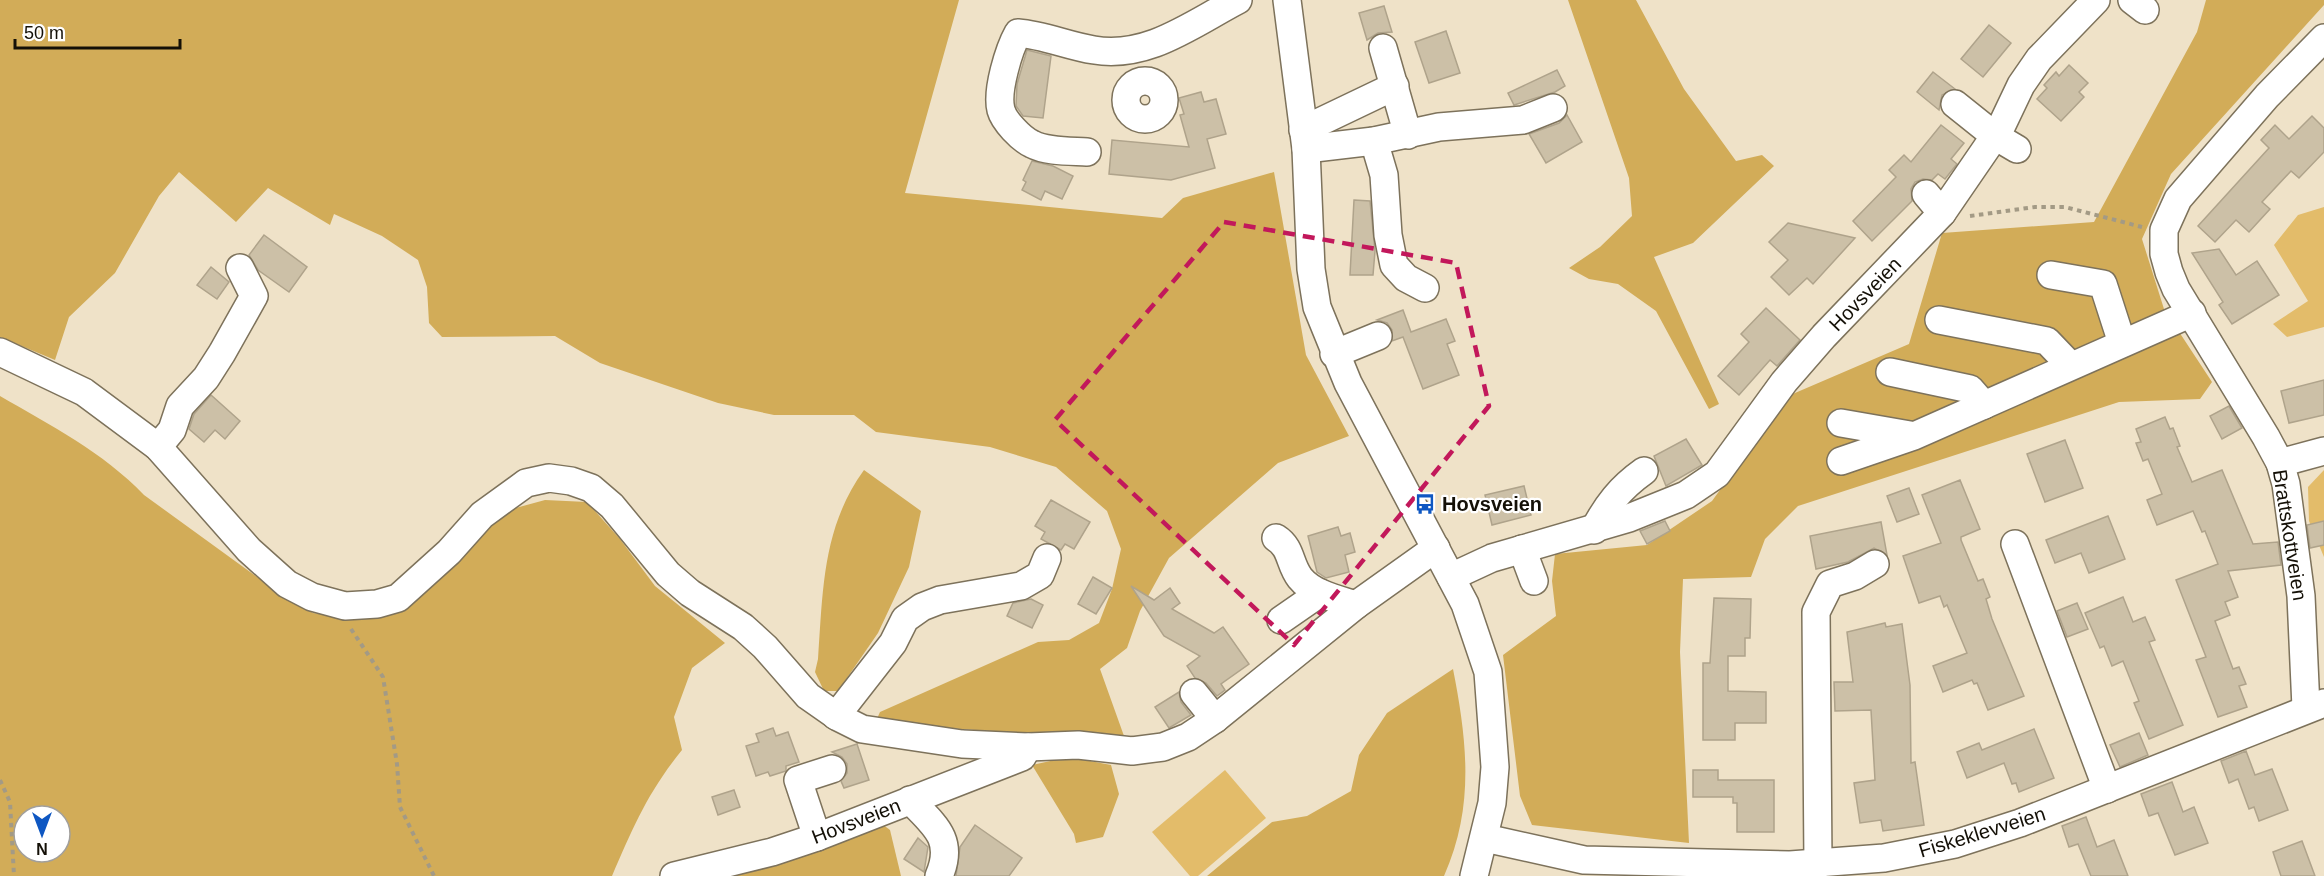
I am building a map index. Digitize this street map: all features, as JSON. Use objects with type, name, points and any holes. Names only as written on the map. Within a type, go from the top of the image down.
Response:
[{"type":"street","points":[[1087,152],[1031,144],[1009,124],[1001,109],[1003,75],[1009,48],[1018,33],[1038,35],[1094,50],[1123,52],[1148,47],[1238,0]]},
{"type":"street","points":[[1287,0],[1305,140],[1314,289],[1322,324],[1334,354],[1465,604],[1488,672],[1495,767],[1492,803],[1474,876]]},
{"type":"street","name":"Hovsveien","points":[[1451,577],[1492,558],[1594,530],[1639,514],[1704,484],[1717,474],[1760,398],[1824,336],[1933,210],[2006,143],[2021,85],[2036,44],[2096,0]]},
{"type":"street","name":"Brattskottveien","points":[[2315,706],[2286,484],[2280,463],[2176,289],[2164,254],[2164,230],[2178,199],[2267,96],[2324,38]]},
{"type":"street","points":[[1146,82],[1148,47]]},
{"type":"street","points":[[1383,48],[1408,135]]},
{"type":"street","points":[[1305,140],[1395,86]]},
{"type":"street","points":[[1955,104],[2006,143]]},
{"type":"street","points":[[1305,140],[1374,141],[1439,127],[1523,120],[1554,108]]},
{"type":"street","points":[[1374,141],[1384,175],[1388,235],[1394,265],[1406,278],[1425,288]]},
{"type":"street","points":[[158,447],[172,430],[180,406],[206,378],[222,353],[254,296],[240,268]]},
{"type":"street","points":[[2051,275],[2103,284],[2122,343]]},
{"type":"street","points":[[1824,336],[1810,324],[1851,281]]},
{"type":"street","points":[[1841,461],[1914,436],[2070,365],[2192,313]]},
{"type":"street","points":[[1939,320],[2047,341],[2070,365]]},
{"type":"street","points":[[1334,354],[1378,336]]},
{"type":"street","points":[[0,352],[84,392],[158,447],[271,571],[287,584],[312,597],[345,606],[377,604],[398,598],[449,552],[482,515],[526,483],[549,478],[570,481],[591,488],[612,506],[668,574],[690,592],[743,627],[765,647],[808,696],[836,716],[862,729],[971,745],[1028,747],[1078,745],[1112,751],[1151,750],[1188,737],[1215,719],[1356,606],[1436,548]]},
{"type":"street","points":[[1890,372],[1970,390],[1984,405]]},
{"type":"street","points":[[1841,423],[1914,436]]},
{"type":"street","points":[[2280,463],[2324,451]]},
{"type":"street","points":[[1594,530],[1606,507],[1622,487],[1644,471]]},
{"type":"street","points":[[1276,538],[1286,544],[1300,578],[1320,593],[1356,606]]},
{"type":"street","points":[[2015,544],[2107,789]]},
{"type":"street","points":[[1522,549],[1534,581]]},
{"type":"street","points":[[836,716],[894,643],[905,619],[922,607],[940,600],[1021,586],[1040,575],[1047,558]]},
{"type":"street","points":[[1818,865],[1816,612],[1830,584],[1855,576],[1875,564]]},
{"type":"street","points":[[1281,620],[1320,593]]},
{"type":"street","points":[[1194,693],[1215,719]]},
{"type":"street","name":"Fiskeklevveien","points":[[1485,838],[1584,860],[1818,865],[1884,858],[1956,844],[2020,823],[2315,706]]},
{"type":"street","points":[[971,745],[977,758],[978,774]]},
{"type":"street","name":"Hovsveien","points":[[674,876],[772,852],[817,837],[1022,757],[1028,747]]},
{"type":"street","points":[[817,837],[798,780],[832,769]]},
{"type":"street","points":[[910,800],[937,828],[946,845],[945,863],[939,876]]},
{"type":"path","points":[[1933,210],[1960,217],[2035,207],[2065,207],[2084,210],[2110,221],[2164,230]]},
{"type":"path","points":[[345,606],[342,616],[383,677],[398,764],[400,807],[434,876]]},
{"type":"path","points":[[0,780],[10,802],[14,876]]},
{"type":"highlighted area","points":[[1224,222],[1456,263],[1489,406],[1294,645],[1055,420]]},
{"type":"shaded area","points":[[0,0],[959,0],[905,193],[1162,218],[1183,198],[1274,172],[1306,355],[1349,436],[1278,463],[1169,558],[1140,611],[1127,648],[1100,669],[1124,736],[1046,735],[875,723],[880,712],[1038,642],[1069,640],[1099,623],[1112,589],[1121,549],[1107,511],[1056,467],[990,447],[876,432],[854,415],[774,415],[718,403],[600,363],[555,336],[442,337],[429,323],[427,287],[418,260],[382,236],[334,214],[330,225],[268,188],[236,222],[179,172],[159,196],[115,273],[69,317],[55,360],[0,337]]},
{"type":"shaded area","points":[[1568,0],[1636,0],[1684,89],[1736,161],[1762,155],[1774,166],[1693,243],[1654,257],[1719,404],[1709,409],[1656,311],[1618,284],[1589,279],[1569,268],[1600,247],[1632,216],[1629,178]]},
{"type":"shaded area","points":[[2206,0],[2324,0],[2324,5],[2171,174],[2142,239],[2164,309],[2212,382],[2200,399],[2119,402],[1798,506],[1765,539],[1751,577],[1683,579],[1680,652],[1689,843],[1532,825],[1520,796],[1503,655],[1556,616],[1552,581],[1555,554],[1647,545],[1712,501],[1788,396],[1909,344],[1942,233],[2094,222],[2197,32]]},
{"type":"shaded area","points":[[2324,207],[2324,327],[2287,337],[2273,324],[2308,301],[2274,245],[2298,215]]},
{"type":"shaded area","points":[[0,396],[94,452],[144,495],[264,582],[313,613],[359,619],[399,611],[482,532],[512,509],[545,500],[587,502],[620,539],[655,586],[725,643],[692,668],[674,717],[682,750],[642,810],[612,876],[0,876]]},
{"type":"shaded area","points":[[864,470],[921,511],[909,567],[878,633],[838,691],[824,691],[815,672],[827,561],[840,514]]},
{"type":"shaded area","points":[[2324,470],[2324,557],[2309,521],[2308,487]]},
{"type":"shaded area","points":[[1453,669],[1462,722],[1464,799],[1454,850],[1444,876],[1207,876],[1272,822],[1307,816],[1351,791],[1359,755],[1387,713]]},
{"type":"shaded area","points":[[1069,757],[1111,765],[1119,794],[1103,837],[1076,843],[1074,834],[1032,765]]},
{"type":"shaded area","points":[[1225,770],[1266,818],[1198,876],[1190,876],[1152,832]]},
{"type":"shaded area","points":[[882,824],[890,830],[901,876],[714,876]]},
{"type":"building","points":[[1384,6],[1392,32],[1378,33],[1367,40],[1359,13]]},
{"type":"building","points":[[1989,25],[2011,43],[1983,77],[1961,59]]},
{"type":"building","points":[[1446,31],[1460,73],[1429,83],[1415,42]]},
{"type":"building","points":[[1027,50],[1051,56],[1043,118],[1023,116],[1016,106],[1017,84]]},
{"type":"building","points":[[2069,65],[2088,83],[2079,92],[2084,97],[2061,121],[2037,99],[2047,88],[2044,85],[2056,72],[2059,76]]},
{"type":"building","points":[[1557,70],[1565,86],[1555,92],[1514,105],[1508,93]]},
{"type":"building","points":[[1933,72],[1955,89],[1942,95],[1939,110],[1917,92]]},
{"type":"building","points":[[1201,92],[1204,102],[1216,99],[1226,134],[1207,139],[1215,168],[1171,180],[1109,174],[1112,140],[1189,147],[1180,115],[1184,114],[1179,98]]},
{"type":"building","points":[[1567,115],[1582,142],[1546,163],[1529,134],[1559,123]]},
{"type":"building","points":[[2312,116],[2324,128],[2324,152],[2299,178],[2291,171],[2262,202],[2270,209],[2249,232],[2236,220],[2215,242],[2198,226],[2269,148],[2261,140],[2275,125],[2289,139]]},
{"type":"building","points":[[1941,125],[1964,143],[1951,159],[1957,164],[1945,179],[1938,174],[1932,180],[1923,179],[1915,182],[1911,189],[1912,201],[1872,241],[1853,221],[1896,177],[1889,170],[1904,155],[1911,162]]},
{"type":"building","points":[[1032,161],[1053,166],[1073,176],[1062,199],[1045,191],[1041,200],[1022,190],[1026,182],[1023,180]]},
{"type":"building","points":[[1354,200],[1370,201],[1375,251],[1373,275],[1350,275]]},
{"type":"building","points":[[1788,223],[1855,238],[1813,284],[1807,278],[1789,295],[1771,277],[1788,260],[1769,242]]},
{"type":"building","points":[[264,235],[307,267],[289,292],[258,270],[249,255]]},
{"type":"building","points":[[2219,249],[2236,275],[2257,261],[2279,295],[2232,324],[2219,305],[2223,302],[2192,253]]},
{"type":"building","points":[[211,267],[229,282],[217,299],[197,285]]},
{"type":"building","points":[[1766,308],[1800,340],[1777,366],[1770,360],[1739,395],[1718,376],[1749,342],[1741,334]]},
{"type":"building","points":[[1403,310],[1411,332],[1446,319],[1455,341],[1447,344],[1459,375],[1423,389],[1403,337],[1392,341],[1392,330],[1387,323],[1377,320]]},
{"type":"building","points":[[2324,380],[2324,415],[2289,423],[2281,391]]},
{"type":"building","points":[[211,395],[240,421],[225,439],[215,430],[204,442],[189,429],[194,414]]},
{"type":"building","points":[[2229,406],[2242,428],[2222,439],[2210,416]]},
{"type":"building","points":[[2165,417],[2170,429],[2173,428],[2180,446],[2177,447],[2192,482],[2222,470],[2253,544],[2278,542],[2281,565],[2228,571],[2238,597],[2225,602],[2230,615],[2215,621],[2233,669],[2239,667],[2246,684],[2239,686],[2247,707],[2218,717],[2196,660],[2206,657],[2176,580],[2218,564],[2205,531],[2202,532],[2193,511],[2157,525],[2147,500],[2162,494],[2148,459],[2143,461],[2136,443],[2141,442],[2136,429]]},
{"type":"building","points":[[1686,439],[1702,465],[1666,486],[1654,456]]},
{"type":"building","points":[[2065,440],[2083,488],[2045,502],[2027,454]]},
{"type":"building","points":[[1960,480],[1980,529],[1961,537],[1961,540],[1978,581],[1983,579],[1990,597],[1986,599],[1992,619],[2024,696],[1988,710],[1977,683],[1974,684],[1972,680],[1943,692],[1933,666],[1967,653],[1947,605],[1944,607],[1940,596],[1919,603],[1903,556],[1941,543],[1922,495]]},
{"type":"building","points":[[1524,486],[1531,515],[1492,525],[1485,495]]},
{"type":"building","points":[[1909,488],[1919,514],[1897,522],[1887,496]]},
{"type":"building","points":[[1051,500],[1090,522],[1074,549],[1065,544],[1061,550],[1041,539],[1045,532],[1035,526]]},
{"type":"building","points":[[2108,516],[2125,559],[2089,573],[2081,553],[2055,563],[2046,540]]},
{"type":"building","points":[[1665,521],[1670,531],[1647,544],[1640,531]]},
{"type":"building","points":[[2324,521],[2324,545],[2310,548],[2307,525]]},
{"type":"building","points":[[1881,522],[1887,555],[1874,548],[1848,562],[1816,569],[1810,536]]},
{"type":"building","points":[[1338,527],[1341,536],[1350,533],[1355,552],[1345,555],[1349,572],[1326,578],[1317,572],[1308,536]]},
{"type":"building","points":[[1093,577],[1112,588],[1096,614],[1078,604]]},
{"type":"building","points":[[1131,586],[1154,600],[1170,588],[1180,603],[1172,609],[1214,633],[1223,627],[1249,664],[1221,684],[1225,690],[1217,696],[1206,683],[1195,678],[1187,666],[1200,656],[1164,636]]},
{"type":"building","points":[[2123,597],[2133,622],[2145,617],[2155,640],[2149,642],[2183,725],[2149,739],[2134,703],[2139,701],[2123,661],[2112,666],[2104,646],[2100,648],[2085,613]]},
{"type":"building","points":[[1714,598],[1751,599],[1750,638],[1745,638],[1745,656],[1728,656],[1728,691],[1766,692],[1766,723],[1735,723],[1735,740],[1703,740],[1703,663],[1710,663]]},
{"type":"building","points":[[1031,599],[1043,605],[1032,628],[1007,616],[1013,603]]},
{"type":"building","points":[[2077,603],[2088,629],[2067,637],[2057,611]]},
{"type":"building","points":[[1885,623],[1886,627],[1902,624],[1910,685],[1911,763],[1915,762],[1924,825],[1883,831],[1881,820],[1860,823],[1854,783],[1875,780],[1871,710],[1835,711],[1834,682],[1853,682],[1847,632]]},
{"type":"building","points":[[1179,692],[1181,702],[1191,715],[1169,728],[1155,707]]},
{"type":"building","points":[[773,728],[776,736],[788,732],[799,762],[786,766],[786,771],[770,776],[768,772],[756,776],[746,746],[759,742],[756,734]]},
{"type":"building","points":[[2034,729],[2054,778],[2019,792],[2016,783],[2012,784],[2004,763],[1967,778],[1957,752],[1979,743],[1982,750]]},
{"type":"building","points":[[2139,733],[2148,755],[2120,767],[2110,745]]},
{"type":"building","points":[[857,744],[869,780],[844,788],[841,781],[847,773],[847,764],[842,757],[832,752]]},
{"type":"building","points":[[2246,751],[2255,775],[2272,769],[2288,810],[2259,821],[2254,807],[2249,809],[2238,779],[2229,783],[2221,761]]},
{"type":"building","points":[[1693,770],[1718,770],[1718,780],[1774,780],[1774,832],[1737,832],[1737,803],[1733,803],[1733,797],[1693,797]]},
{"type":"building","points":[[2172,782],[2183,812],[2194,807],[2208,843],[2175,855],[2158,813],[2149,816],[2141,794]]},
{"type":"building","points":[[734,790],[740,807],[718,815],[712,797]]},
{"type":"building","points":[[2086,817],[2097,847],[2114,840],[2128,876],[2091,876],[2078,844],[2069,847],[2062,826]]},
{"type":"building","points":[[975,825],[1022,858],[1009,876],[956,876],[960,847]]},
{"type":"building","points":[[918,838],[928,847],[924,872],[904,859]]},
{"type":"building","points":[[2302,841],[2315,876],[2281,876],[2273,852]]},
{"type":"place","name":"Hovsveien","points":[[1425,504]]}]
